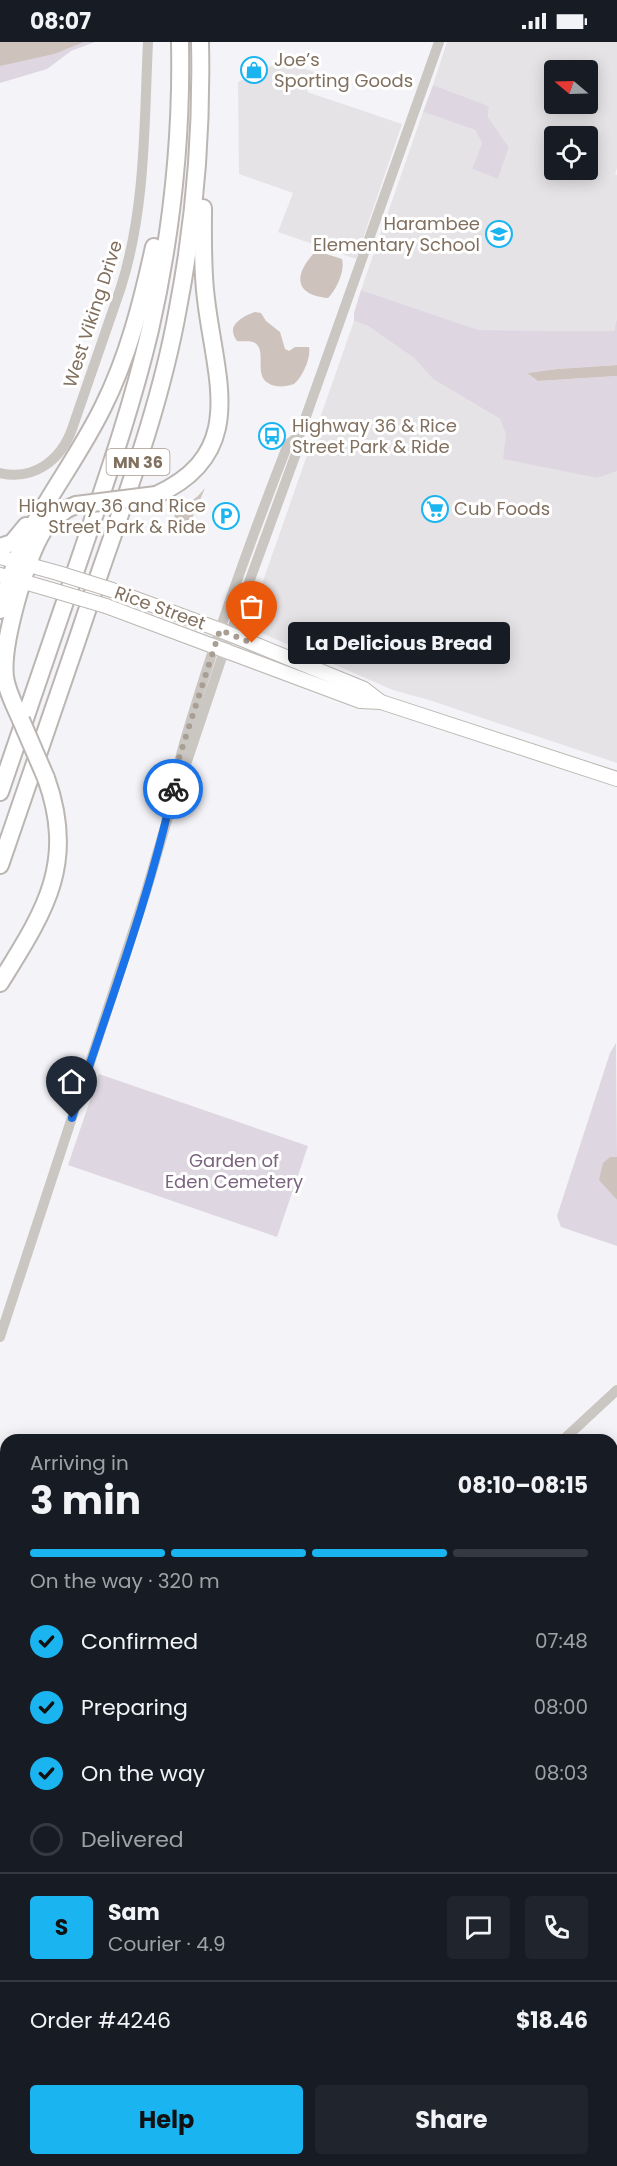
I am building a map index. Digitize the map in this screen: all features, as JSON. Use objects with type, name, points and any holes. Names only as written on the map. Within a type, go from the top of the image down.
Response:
[{"type":"highway","name":"MN 36","points":[[0,792],[120,441],[150,328],[165,250],[177,138],[180,42]]},
{"type":"highway","name":"MN 36","points":[[0,865],[143,449],[164,374],[184,276],[197,178],[201,42]]},
{"type":"highway","points":[[0,983],[46,903],[55,874],[59,848],[59,824],[46,778],[4,676],[13,569],[51,521],[67,509],[76,505],[156,495],[172,488],[196,469],[206,456],[218,425],[220,408],[218,379],[203,272],[206,107],[201,42]]},
{"type":"highway","points":[[0,610],[26,538],[99,416],[129,345],[143,297],[177,138]]},
{"type":"highway","points":[[0,547],[12,543],[55,487]]},
{"type":"main road","name":"Rice Street","points":[[13,569],[58,573],[112,590],[225,632],[364,689],[381,702]]},
{"type":"main road","name":"Rice Street","points":[[13,569],[52,590],[106,606],[360,701],[381,702],[617,779]]},
{"type":"street","name":"West Viking Drive","points":[[0,473],[10,475],[34,471],[57,458],[72,429],[121,287],[138,216],[148,42]]},
{"type":"street","points":[[0,1337],[145,895],[165,827],[179,758],[225,632],[298,448],[299,436],[439,42]]},
{"type":"street","points":[[569,1434],[617,1390]]},
{"type":"shaded area","points":[[0,42],[84,42],[54,54],[0,66]]},
{"type":"shaded area","name":"Harambee Elementary School","points":[[447,42],[617,42],[617,168],[615,174],[617,175],[617,318],[614,331],[479,330],[361,290],[423,112],[475,130],[482,143],[472,169],[498,179],[509,149],[488,117],[489,106],[433,85]]},
{"type":"shaded area","points":[[282,61],[314,72],[307,92],[402,124],[356,259],[278,232],[293,193],[239,174],[238,82]]},
{"type":"shaded area","points":[[314,253],[323,253],[342,259],[340,280],[328,298],[309,293],[301,283],[300,277],[303,269]]},
{"type":"shaded area","points":[[255,312],[261,313],[266,321],[280,332],[285,349],[289,351],[295,347],[309,347],[306,367],[294,384],[276,386],[268,383],[261,373],[259,347],[253,342],[237,341],[235,338],[233,328],[235,325]]},
{"type":"shaded area","points":[[354,321],[368,326],[414,358],[433,379],[500,419],[507,434],[598,478],[617,471],[617,763],[393,690],[252,629],[248,624]]},
{"type":"shaded area","points":[[617,365],[617,376],[538,381],[527,373],[557,369]]},
{"type":"shaded area","points":[[205,488],[190,523],[174,518],[175,514]]},
{"type":"shaded area","points":[[610,1157],[617,1157],[617,1200],[599,1180],[603,1163]]},
{"type":"green space","points":[[0,42],[95,42],[71,51],[47,69],[0,83]]},
{"type":"green space","points":[[433,85],[489,106],[488,117],[509,148],[498,179],[472,169],[482,143],[475,130],[423,112]]},
{"type":"green space","points":[[361,290],[479,330],[614,331],[617,318],[617,365],[527,373],[538,381],[617,376],[617,471],[598,478],[503,459],[506,434],[500,419],[433,379],[414,358],[368,326],[354,321]]},
{"type":"green space","points":[[616,1043],[617,1157],[610,1157],[606,1187],[617,1200],[617,1246],[561,1227],[557,1216],[610,1053]]},
{"type":"green space","name":"Garden of Eden Cemetery","points":[[99,1074],[308,1146],[277,1237],[68,1165]]},
{"type":"way so far","points":[[173,789],[179,758],[220,630],[252,643]]},
{"type":"place","name":"Joe’s Sporting Goods","points":[[254,70]]},
{"type":"place","name":"Harambee Elementary School","points":[[499,234]]},
{"type":"place","name":"Highway 36 & Rice Street Park & Ride","points":[[272,436]]},
{"type":"place","name":"Cub Foods","points":[[435,509]]},
{"type":"place","name":"Highway 36 and Rice Street Park & Ride","points":[[226,516]]},
{"type":"place","name":"La Delicious Bread","points":[[252,643]]},
{"type":"route","points":[[72,1118],[145,895],[165,827],[173,789]]}]
